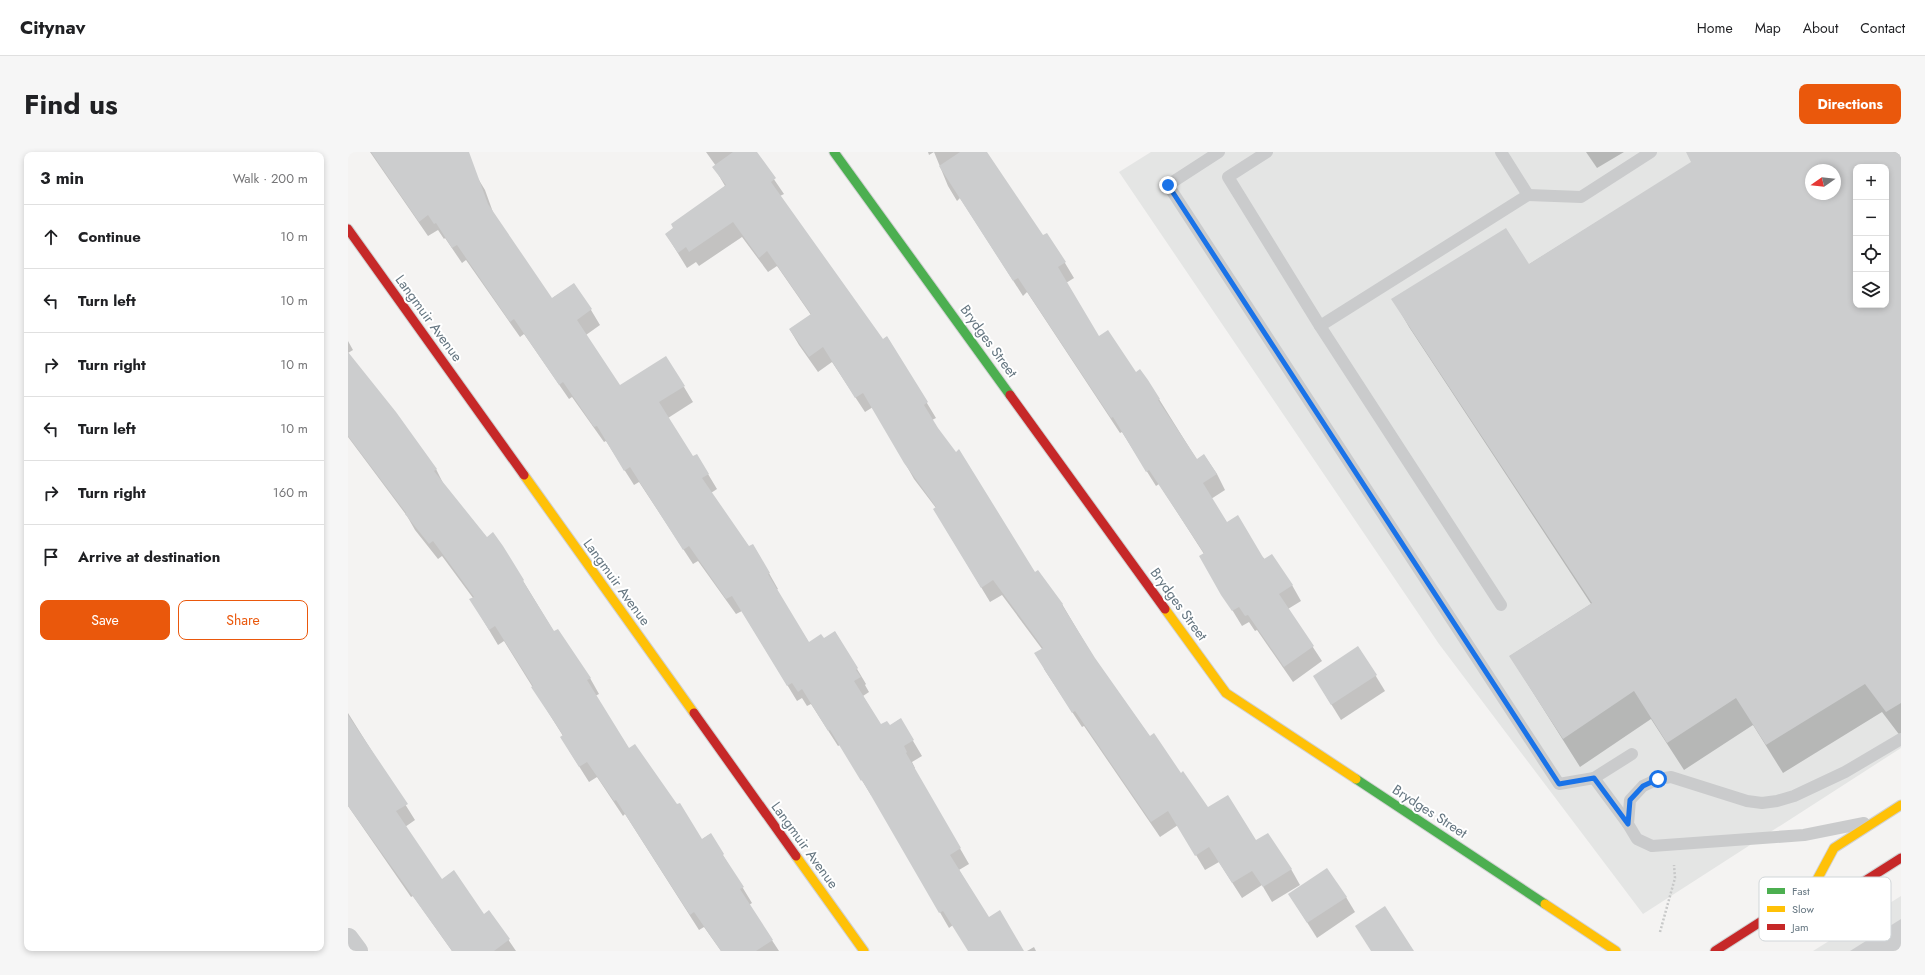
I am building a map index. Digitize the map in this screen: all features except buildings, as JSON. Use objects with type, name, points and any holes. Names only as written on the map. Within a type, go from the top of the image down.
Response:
[{"type":"street","name":"Brydges Street","points":[[834,152],[1226,693],[1616,951]]},
{"type":"street","name":"Langmuir Avenue","points":[[348,229],[864,951]]},
{"type":"street","points":[[1819,877],[1834,848],[1901,805]]},
{"type":"street","points":[[1871,877],[1901,858]]},
{"type":"street","points":[[1715,951],[1759,923]]},
{"type":"street","points":[[348,939],[357,951]]},
{"type":"lane","points":[[1219,152],[1168,185],[1559,784],[1594,778],[1632,754]]},
{"type":"lane","points":[[1267,152],[1228,177],[1320,326],[1501,605]]},
{"type":"lane","points":[[1501,152],[1528,195]]},
{"type":"lane","points":[[1320,326],[1528,195],[1582,197],[1651,152]]},
{"type":"lane","points":[[1628,824],[1630,800],[1643,786],[1658,779],[1671,777],[1747,801],[1762,803],[1778,801],[1794,796],[1845,772],[1901,739]]},
{"type":"lane","points":[[1594,778],[1628,824],[1637,839],[1652,846],[1804,835],[1877,820]]},
{"type":"path","points":[[1660,932],[1675,878],[1673,860]]},
{"type":"shaded area","points":[[1151,152],[1901,152],[1901,748],[1643,914],[1439,644],[1119,172]]},
{"type":"shaded area","points":[[1901,896],[1901,951],[1813,951],[1829,941],[1891,941],[1891,902]]},
{"type":"traffic: fast","points":[[834,152],[1010,395]]},
{"type":"traffic: fast","points":[[1356,779],[1545,904]]},
{"type":"traffic: slow","points":[[524,475],[694,713]]},
{"type":"traffic: slow","points":[[1165,609],[1226,693],[1356,779]]},
{"type":"traffic: slow","points":[[1818,877],[1834,848],[1901,805]]},
{"type":"traffic: slow","points":[[796,856],[864,951]]},
{"type":"traffic: slow","points":[[1545,904],[1616,951]]},
{"type":"traffic: jam","points":[[348,229],[524,475]]},
{"type":"traffic: jam","points":[[1010,395],[1165,609]]},
{"type":"traffic: jam","points":[[694,713],[796,856]]},
{"type":"traffic: jam","points":[[1871,877],[1901,858]]},
{"type":"traffic: jam","points":[[1715,951],[1759,923]]},
{"type":"route","points":[[1168,185],[1559,784],[1594,778],[1628,824],[1630,800],[1643,786],[1658,779]]}]
